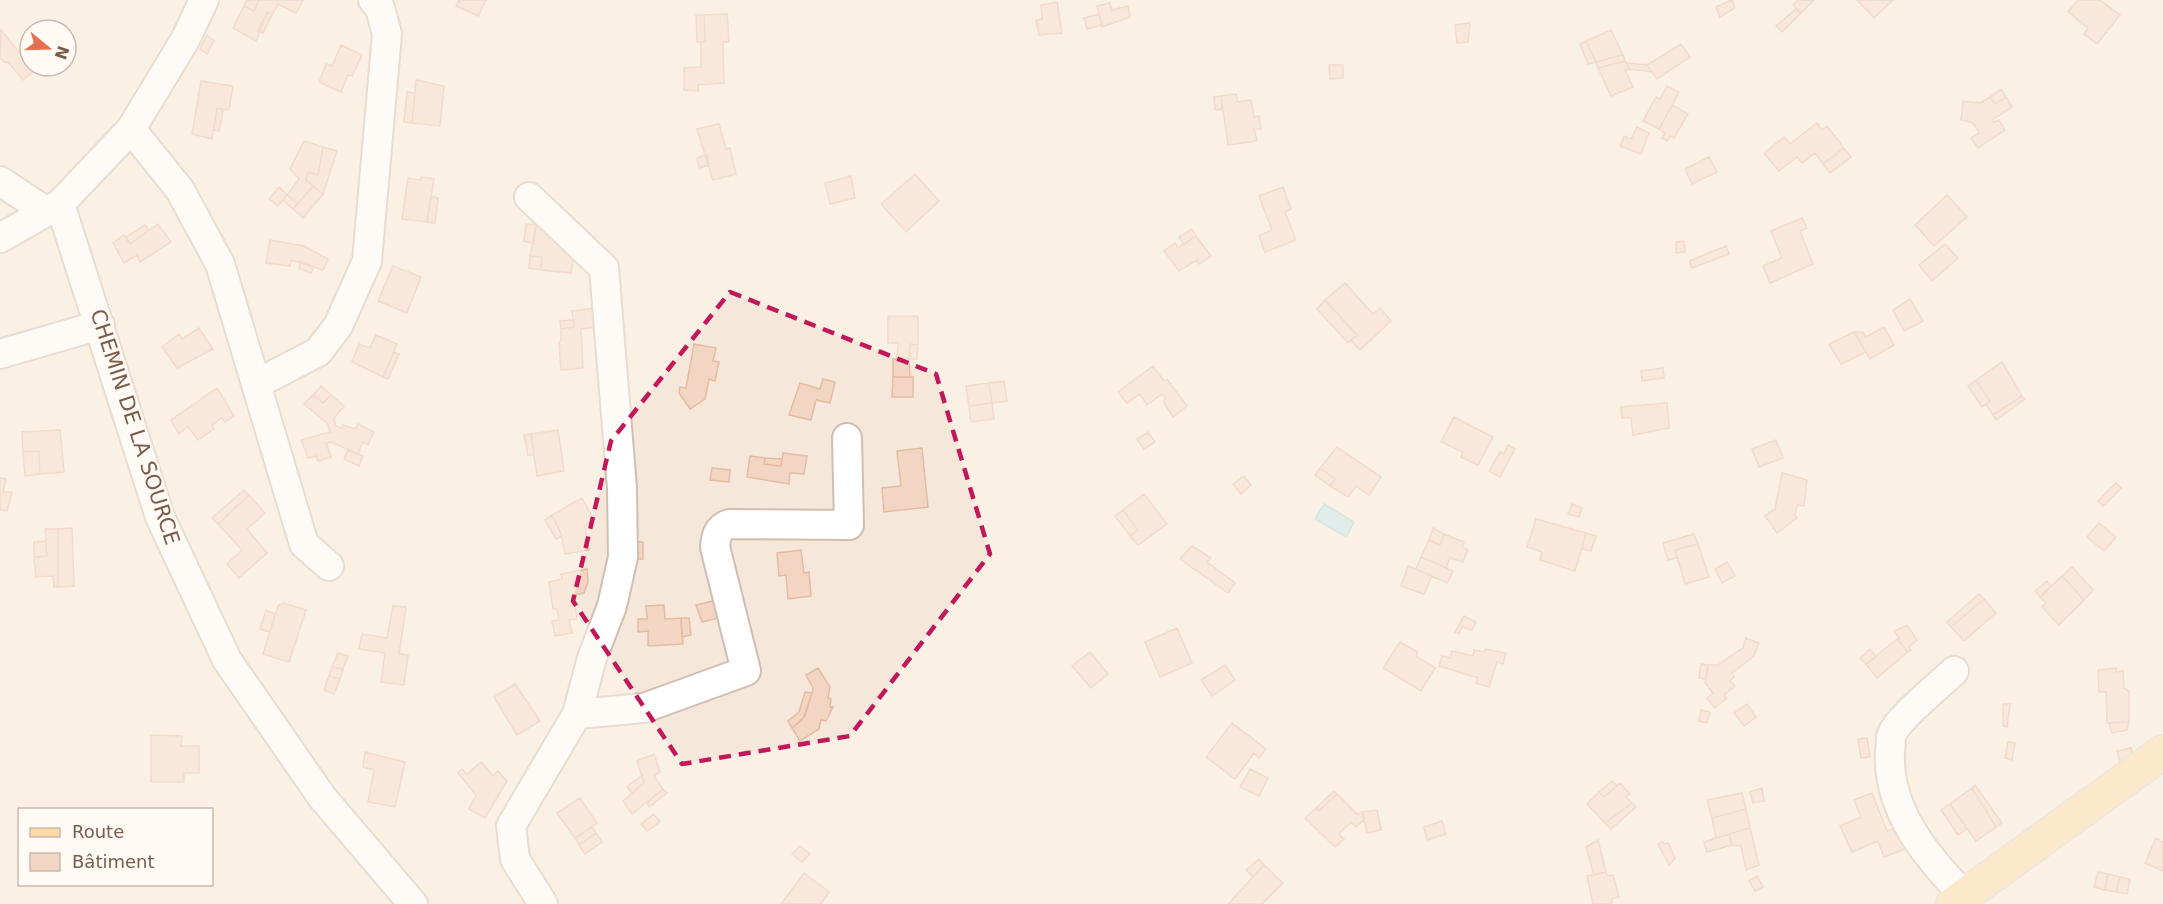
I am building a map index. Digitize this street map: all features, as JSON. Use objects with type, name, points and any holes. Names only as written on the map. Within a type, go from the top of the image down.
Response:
[{"type":"main road","points":[[1959,900],[2163,752]]},
{"type":"street","points":[[0,238],[54,208],[131,129],[185,40],[204,0]]},
{"type":"street","points":[[256,384],[318,352],[338,326],[367,261],[387,34],[380,8],[373,0]]},
{"type":"street","points":[[131,129],[180,190],[220,264],[304,544],[329,566]]},
{"type":"street","points":[[0,181],[54,208]]},
{"type":"street","points":[[529,197],[604,268],[622,488],[624,557],[612,606],[592,658],[577,714],[511,826],[515,859],[543,904]]},
{"type":"street","name":"CHEMIN DE LA SOURCE","points":[[54,208],[100,325],[160,517],[227,660],[322,797],[413,904]]},
{"type":"street","points":[[0,354],[100,325]]},
{"type":"street","points":[[577,714],[644,708],[746,671],[715,547],[716,535],[721,527],[729,524],[849,525],[847,438]]},
{"type":"street","points":[[1954,671],[1930,696],[1902,718],[1891,734],[1890,763],[1897,804],[1908,825],[1959,900]]},
{"type":"highlighted area","points":[[730,292],[936,374],[990,554],[850,736],[682,764],[573,601],[611,441]]},
{"type":"shaded area","points":[[0,0],[2163,0],[2163,904],[0,904]]},
{"type":"water","points":[[1324,504],[1354,522],[1346,537],[1315,519]]},
{"type":"building","points":[[247,0],[259,0],[254,11],[244,6]]},
{"type":"building","points":[[259,0],[303,0],[296,13],[278,4],[272,15],[267,12],[256,41],[233,28],[244,6],[254,11]]},
{"type":"building","points":[[459,0],[486,0],[478,16],[456,6]]},
{"type":"building","points":[[1732,0],[1735,8],[1720,17],[1716,7]]},
{"type":"building","points":[[1798,0],[1814,0],[1801,13],[1793,5]]},
{"type":"building","points":[[1857,0],[1893,0],[1874,18]]},
{"type":"building","points":[[2078,0],[2100,0],[2120,15],[2097,44],[2084,34],[2088,28],[2068,12]]},
{"type":"building","points":[[1057,2],[1062,33],[1039,35],[1036,20],[1042,19],[1041,5]]},
{"type":"building","points":[[1110,3],[1112,10],[1128,6],[1130,17],[1102,27],[1097,6]]},
{"type":"building","points":[[1796,9],[1801,13],[1782,32],[1776,26]]},
{"type":"building","points":[[267,12],[272,15],[263,33],[258,31]]},
{"type":"building","points":[[727,14],[729,42],[723,42],[724,83],[698,85],[698,91],[684,90],[684,68],[701,67],[701,42],[705,41],[704,15]]},
{"type":"building","points":[[1099,14],[1102,25],[1087,29],[1084,18]]},
{"type":"building","points":[[696,15],[704,15],[705,41],[697,42]]},
{"type":"building","points":[[1470,23],[1468,42],[1457,43],[1455,25]]},
{"type":"building","points":[[1,30],[18,51],[18,74],[8,62],[5,63],[0,57]]},
{"type":"building","points":[[1611,30],[1623,55],[1596,62],[1586,41]]},
{"type":"building","points":[[207,35],[214,41],[207,54],[200,49]]},
{"type":"building","points":[[1586,41],[1596,62],[1588,64],[1580,44]]},
{"type":"building","points":[[1681,44],[1690,57],[1657,79],[1647,65]]},
{"type":"building","points":[[341,45],[362,55],[352,76],[348,75],[341,92],[319,82],[326,64],[332,66]]},
{"type":"building","points":[[1623,55],[1625,61],[1598,68],[1596,62]]},
{"type":"building","points":[[1625,61],[1630,69],[1625,70],[1633,87],[1611,96],[1598,68]]},
{"type":"building","points":[[1626,63],[1647,65],[1652,72],[1630,69]]},
{"type":"building","points":[[1329,65],[1343,65],[1343,78],[1330,79]]},
{"type":"building","points":[[416,80],[444,86],[440,126],[412,123]]},
{"type":"building","points":[[201,81],[233,86],[229,110],[217,108],[212,139],[192,134]]},
{"type":"building","points":[[1667,86],[1679,92],[1659,129],[1643,121],[1656,97],[1660,99]]},
{"type":"building","points":[[2001,89],[2006,97],[1995,104],[1990,97]]},
{"type":"building","points":[[407,92],[415,93],[412,123],[404,122]]},
{"type":"building","points":[[1236,94],[1238,102],[1251,100],[1254,117],[1259,116],[1261,129],[1254,129],[1257,141],[1228,145],[1221,96]]},
{"type":"building","points":[[1221,96],[1222,109],[1215,110],[1214,97]]},
{"type":"building","points":[[1990,97],[1995,104],[2006,97],[2012,107],[1992,120],[1994,122],[1999,120],[2005,130],[1978,148],[1971,138],[1979,133],[1975,126],[1971,122],[1961,120],[1963,101],[1980,103]]},
{"type":"building","points":[[1672,105],[1688,114],[1674,138],[1670,136],[1667,141],[1662,138],[1665,133],[1659,129]]},
{"type":"building","points":[[217,108],[223,110],[219,131],[214,130]]},
{"type":"building","points":[[1817,123],[1822,130],[1827,126],[1844,148],[1823,164],[1815,153],[1802,163],[1797,157],[1779,171],[1764,153],[1784,137],[1790,144]]},
{"type":"building","points":[[719,124],[726,149],[730,148],[736,174],[713,180],[697,129]]},
{"type":"building","points":[[1637,127],[1649,133],[1641,154],[1620,146],[1624,136],[1631,139]]},
{"type":"building","points":[[304,141],[323,147],[318,175],[308,172],[306,180],[313,186],[298,204],[287,195],[299,179],[290,169]]},
{"type":"building","points":[[323,147],[337,151],[323,194],[306,180],[308,172],[318,175]]},
{"type":"building","points":[[1844,148],[1851,157],[1830,173],[1823,164]]},
{"type":"building","points":[[707,155],[709,165],[699,168],[697,158]]},
{"type":"building","points":[[1709,157],[1717,172],[1692,184],[1685,169]]},
{"type":"building","points":[[915,174],[939,201],[906,232],[881,204]]},
{"type":"building","points":[[851,176],[855,198],[830,204],[825,183]]},
{"type":"building","points":[[421,177],[434,179],[427,222],[402,219],[408,178],[421,180]]},
{"type":"building","points":[[313,186],[323,194],[303,218],[293,209]]},
{"type":"building","points":[[279,187],[287,195],[278,206],[269,199]]},
{"type":"building","points":[[1283,187],[1291,209],[1285,212],[1296,240],[1265,252],[1259,236],[1272,230],[1259,196]]},
{"type":"building","points":[[287,195],[298,204],[293,209],[283,200]]},
{"type":"building","points":[[1947,195],[1967,217],[1934,246],[1915,225]]},
{"type":"building","points":[[431,196],[438,198],[435,223],[427,222]]},
{"type":"building","points":[[1802,218],[1807,228],[1800,231],[1813,264],[1770,283],[1763,266],[1782,258],[1771,231]]},
{"type":"building","points":[[158,224],[171,242],[140,262],[137,255],[124,263],[113,243],[124,235],[130,244]]},
{"type":"building","points":[[526,224],[536,225],[534,244],[524,241]]},
{"type":"building","points":[[145,225],[149,230],[130,244],[126,237]]},
{"type":"building","points":[[536,225],[549,227],[566,239],[564,252],[574,253],[571,273],[541,270],[542,257],[530,256]]},
{"type":"building","points":[[1192,229],[1196,236],[1184,245],[1179,237]]},
{"type":"building","points":[[1196,236],[1211,256],[1199,264],[1197,260],[1179,271],[1164,251],[1175,243],[1178,248]]},
{"type":"building","points":[[270,240],[304,246],[328,259],[323,270],[291,260],[290,266],[266,263]]},
{"type":"building","points":[[1684,241],[1685,252],[1676,253],[1676,242]]},
{"type":"building","points":[[1945,244],[1958,258],[1932,281],[1919,265]]},
{"type":"building","points":[[1726,246],[1729,254],[1692,268],[1689,261]]},
{"type":"building","points":[[530,256],[542,257],[541,270],[529,268]]},
{"type":"building","points":[[301,261],[314,267],[311,273],[299,268]]},
{"type":"building","points":[[393,266],[421,277],[407,313],[378,301]]},
{"type":"building","points":[[1345,283],[1373,314],[1380,308],[1391,321],[1360,350],[1351,340],[1357,335],[1325,300]]},
{"type":"building","points":[[1910,299],[1923,321],[1904,331],[1893,310]]},
{"type":"building","points":[[1325,300],[1357,335],[1348,343],[1317,309]]},
{"type":"building","points":[[596,308],[597,327],[581,329],[583,368],[561,370],[559,342],[561,341],[561,329],[574,327],[572,311]]},
{"type":"building","points":[[888,316],[918,316],[918,345],[910,344],[909,359],[897,359],[898,343],[888,343]]},
{"type":"building","points":[[573,320],[574,327],[561,329],[560,321]]},
{"type":"building","points":[[1884,327],[1894,345],[1870,359],[1854,332],[1863,332],[1866,337]]},
{"type":"building","points":[[199,328],[213,349],[177,368],[162,347],[179,334],[182,339]]},
{"type":"building","points":[[1854,332],[1866,352],[1841,364],[1829,344]]},
{"type":"building","points":[[376,335],[397,344],[383,377],[352,362],[359,344],[370,348]]},
{"type":"building","points":[[694,344],[716,348],[713,361],[719,362],[715,381],[709,379],[705,399],[690,409],[679,393],[680,387],[686,388]]},
{"type":"building","points":[[910,344],[918,345],[917,359],[909,359]]},
{"type":"building","points":[[394,352],[399,354],[388,379],[383,377]]},
{"type":"building","points":[[893,359],[909,359],[910,377],[893,377]]},
{"type":"building","points":[[2002,362],[2022,396],[1993,415],[1986,404],[1990,401],[1976,380]]},
{"type":"building","points":[[1153,366],[1164,381],[1167,379],[1187,406],[1173,417],[1163,401],[1166,398],[1162,394],[1147,405],[1140,394],[1127,403],[1118,392]]},
{"type":"building","points":[[1663,368],[1664,378],[1642,381],[1641,371]]},
{"type":"building","points":[[893,377],[913,377],[913,397],[892,397]]},
{"type":"building","points":[[823,379],[835,382],[830,403],[816,400],[811,420],[789,415],[800,383],[820,389]]},
{"type":"building","points":[[1976,380],[1990,401],[1982,407],[1968,386]]},
{"type":"building","points":[[1004,381],[1007,401],[992,403],[989,383]]},
{"type":"building","points":[[989,383],[992,403],[969,406],[966,386]]},
{"type":"building","points":[[321,386],[331,395],[323,403],[313,395]]},
{"type":"building","points":[[217,388],[234,416],[225,422],[222,418],[212,425],[214,429],[198,440],[188,426],[179,434],[171,420]]},
{"type":"building","points":[[313,395],[323,403],[331,395],[344,406],[334,418],[336,426],[342,428],[343,425],[355,429],[358,424],[374,432],[368,445],[363,442],[358,454],[331,442],[326,443],[331,457],[318,461],[316,456],[308,458],[301,440],[330,432],[328,424],[304,404]]},
{"type":"building","points":[[2022,396],[2025,399],[1996,420],[1993,415]]},
{"type":"building","points":[[992,403],[994,419],[971,422],[969,406]]},
{"type":"building","points":[[1667,403],[1669,428],[1633,435],[1631,418],[1622,418],[1621,407]]},
{"type":"building","points":[[1454,417],[1493,437],[1478,465],[1461,457],[1463,452],[1441,442]]},
{"type":"building","points":[[60,430],[64,472],[40,474],[39,451],[23,452],[22,432]]},
{"type":"building","points":[[558,430],[564,471],[537,476],[531,434]]},
{"type":"building","points":[[1148,432],[1155,442],[1144,449],[1137,439]]},
{"type":"building","points":[[531,434],[534,455],[528,455],[524,435]]},
{"type":"building","points":[[1776,440],[1783,458],[1759,467],[1752,449]]},
{"type":"building","points":[[1508,445],[1515,449],[1500,477],[1489,471],[1500,452],[1504,454]]},
{"type":"building","points":[[1337,447],[1381,477],[1369,495],[1356,486],[1348,497],[1330,486],[1335,479],[1320,468]]},
{"type":"building","points":[[922,448],[928,507],[884,512],[882,488],[901,486],[897,451]]},
{"type":"building","points":[[348,450],[363,456],[359,466],[344,459]]},
{"type":"building","points":[[39,451],[40,474],[25,476],[23,452]]},
{"type":"building","points":[[783,453],[807,456],[804,474],[790,473],[789,484],[747,477],[750,456],[765,458],[764,464],[781,466]]},
{"type":"building","points":[[765,458],[782,459],[781,466],[764,464]]},
{"type":"building","points":[[712,468],[730,470],[729,482],[710,480]]},
{"type":"building","points":[[1320,468],[1335,479],[1330,486],[1315,475]]},
{"type":"building","points":[[1782,473],[1807,480],[1804,506],[1797,505],[1795,516],[1797,518],[1777,533],[1765,516],[1775,509]]},
{"type":"building","points":[[1244,476],[1251,485],[1241,494],[1233,484]]},
{"type":"building","points":[[0,478],[6,479],[3,492],[12,492],[7,511],[0,510]]},
{"type":"building","points":[[2116,483],[2121,488],[2103,506],[2098,501]]},
{"type":"building","points":[[244,490],[249,495],[218,524],[212,518]]},
{"type":"building","points":[[1144,494],[1167,524],[1138,545],[1130,536],[1138,530],[1123,510]]},
{"type":"building","points":[[249,495],[265,513],[247,529],[267,553],[239,578],[227,564],[242,550],[218,524]]},
{"type":"building","points":[[582,498],[594,520],[585,526],[589,550],[565,554],[561,533],[552,515]]},
{"type":"building","points":[[1572,504],[1582,508],[1579,517],[1568,514]]},
{"type":"building","points":[[1123,510],[1138,530],[1130,536],[1115,516]]},
{"type":"building","points":[[552,515],[562,536],[556,539],[545,520]]},
{"type":"building","points":[[1536,519],[1586,533],[1575,571],[1540,560],[1542,552],[1527,547]]},
{"type":"building","points":[[2099,523],[2116,537],[2104,551],[2087,537]]},
{"type":"building","points":[[72,528],[74,586],[58,587],[58,529]]},
{"type":"building","points":[[1433,528],[1444,534],[1440,545],[1429,540]]},
{"type":"building","points":[[45,529],[58,529],[58,587],[54,587],[53,576],[36,577],[34,557],[47,556]]},
{"type":"building","points":[[1586,533],[1596,536],[1591,551],[1582,549]]},
{"type":"building","points":[[1444,534],[1464,542],[1462,547],[1468,550],[1463,562],[1450,558],[1446,568],[1421,557],[1429,540],[1440,545]]},
{"type":"building","points":[[1694,534],[1698,544],[1675,550],[1677,558],[1668,560],[1663,543]]},
{"type":"building","points":[[46,541],[47,556],[34,557],[34,542]]},
{"type":"building","points":[[633,542],[643,542],[643,559],[634,559]]},
{"type":"building","points":[[1698,544],[1709,577],[1685,584],[1675,550]]},
{"type":"building","points":[[1192,546],[1211,558],[1207,562],[1235,583],[1228,593],[1180,559]]},
{"type":"building","points":[[801,550],[804,573],[809,572],[811,596],[788,599],[786,575],[779,576],[777,553]]},
{"type":"building","points":[[1421,557],[1453,571],[1447,583],[1416,569]]},
{"type":"building","points":[[1727,562],[1735,576],[1722,583],[1715,569]]},
{"type":"building","points":[[1408,566],[1432,576],[1424,594],[1401,586]]},
{"type":"building","points":[[2072,567],[2093,590],[2084,600],[2062,576]]},
{"type":"building","points":[[587,569],[588,582],[584,593],[573,595],[577,619],[569,620],[572,633],[555,636],[552,621],[559,620],[557,609],[553,609],[549,582],[562,579],[561,574]]},
{"type":"building","points":[[2062,576],[2084,600],[2059,625],[2042,607],[2046,603],[2040,597]]},
{"type":"building","points":[[2047,581],[2051,586],[2040,597],[2035,591]]},
{"type":"building","points":[[1979,594],[1984,599],[1951,627],[1947,622]]},
{"type":"building","points":[[1984,599],[1996,613],[1964,641],[1951,627]]},
{"type":"building","points":[[713,601],[718,618],[702,622],[696,605]]},
{"type":"building","points":[[283,603],[306,610],[289,662],[263,654],[278,606]]},
{"type":"building","points":[[664,605],[665,619],[681,618],[683,644],[648,646],[648,631],[638,632],[638,619],[647,619],[646,606]]},
{"type":"building","points":[[393,606],[406,607],[399,654],[408,655],[404,685],[381,682],[385,653],[359,649],[362,634],[387,638]]},
{"type":"building","points":[[266,610],[275,614],[270,632],[260,629]]},
{"type":"building","points":[[1464,616],[1476,622],[1472,630],[1462,627],[1459,634],[1455,632]]},
{"type":"building","points":[[681,618],[689,618],[691,635],[682,637]]},
{"type":"building","points":[[1907,625],[1917,640],[1909,647],[1911,650],[1908,652],[1897,639],[1899,638],[1894,631]]},
{"type":"building","points":[[1177,628],[1192,663],[1160,677],[1145,642]]},
{"type":"building","points":[[1746,638],[1759,643],[1754,656],[1732,673],[1734,677],[1730,681],[1735,686],[1724,695],[1727,698],[1715,708],[1707,698],[1713,693],[1705,683],[1708,665],[1718,665],[1743,648]]},
{"type":"building","points":[[1897,639],[1908,652],[1877,678],[1866,664]]},
{"type":"building","points":[[1400,642],[1418,652],[1416,656],[1435,668],[1421,691],[1383,668]]},
{"type":"building","points":[[1485,649],[1506,653],[1503,664],[1497,662],[1489,687],[1476,683],[1478,678],[1439,666],[1442,656],[1450,658],[1452,651],[1473,656],[1474,650],[1484,652]]},
{"type":"building","points":[[1870,649],[1876,657],[1866,664],[1860,658]]},
{"type":"building","points":[[1090,652],[1108,674],[1091,688],[1072,666]]},
{"type":"building","points":[[338,653],[348,656],[343,669],[332,667]]},
{"type":"building","points":[[1701,664],[1708,665],[1706,679],[1699,678]]},
{"type":"building","points":[[1225,665],[1235,680],[1212,696],[1201,680]]},
{"type":"building","points":[[332,667],[343,669],[340,679],[329,676]]},
{"type":"building","points":[[818,668],[830,687],[828,698],[831,699],[830,707],[833,707],[826,721],[821,720],[819,729],[800,741],[792,728],[803,719],[812,693],[813,688],[806,675]]},
{"type":"building","points":[[2116,668],[2116,672],[2123,671],[2124,688],[2129,691],[2129,722],[2107,723],[2106,692],[2099,692],[2098,670]]},
{"type":"building","points":[[329,676],[340,679],[334,694],[324,690]]},
{"type":"building","points":[[515,684],[540,721],[517,735],[494,697]]},
{"type":"building","points":[[805,692],[812,693],[805,716],[792,728],[788,721],[799,712]]},
{"type":"building","points":[[1747,704],[1756,717],[1744,726],[1734,713]]},
{"type":"building","points":[[2003,704],[2010,704],[2007,727],[2003,726]]},
{"type":"building","points":[[1701,710],[1710,712],[1707,723],[1699,721]]},
{"type":"building","points":[[2129,722],[2127,730],[2112,733],[2109,723]]},
{"type":"building","points":[[1232,723],[1266,749],[1259,758],[1254,753],[1235,779],[1206,757]]},
{"type":"building","points":[[151,735],[182,736],[181,746],[199,746],[199,773],[184,773],[184,782],[151,782]]},
{"type":"building","points":[[1867,738],[1870,757],[1861,758],[1858,739]]},
{"type":"building","points":[[2008,742],[2015,743],[2012,760],[2005,758]]},
{"type":"building","points":[[2131,748],[2133,756],[2121,765],[2117,751]]},
{"type":"building","points":[[365,752],[405,762],[395,807],[368,802],[374,770],[363,767]]},
{"type":"building","points":[[654,754],[660,772],[654,776],[663,789],[632,814],[623,801],[644,783],[637,761]]},
{"type":"building","points":[[481,762],[493,776],[498,771],[507,781],[485,818],[469,809],[476,795],[458,773],[462,769],[467,774]]},
{"type":"building","points":[[1250,769],[1268,778],[1259,796],[1240,787]]},
{"type":"building","points":[[642,775],[644,783],[632,793],[627,787]]},
{"type":"building","points":[[1612,781],[1617,786],[1604,797],[1599,792]]},
{"type":"building","points":[[1620,783],[1630,794],[1626,797],[1632,803],[1605,823],[1587,804],[1599,792],[1604,797]]},
{"type":"building","points":[[1975,785],[2002,823],[1996,827],[1972,788]]},
{"type":"building","points":[[1762,788],[1764,801],[1753,803],[1750,792]]},
{"type":"building","points":[[1972,788],[1996,827],[1976,841],[1950,804]]},
{"type":"building","points":[[663,789],[667,793],[649,807],[647,803]]},
{"type":"building","points":[[1334,791],[1337,794],[1319,811],[1316,808]]},
{"type":"building","points":[[1742,793],[1746,809],[1712,818],[1707,800]]},
{"type":"building","points":[[1872,793],[1887,831],[1899,827],[1907,848],[1884,857],[1878,841],[1852,852],[1840,826],[1861,817],[1854,800]]},
{"type":"building","points":[[1337,794],[1357,814],[1362,812],[1364,820],[1356,827],[1351,822],[1339,834],[1344,839],[1335,847],[1305,818],[1316,808],[1319,811]]},
{"type":"building","points":[[580,798],[597,823],[575,838],[557,813]]},
{"type":"building","points":[[1632,803],[1636,807],[1611,829],[1605,823]]},
{"type":"building","points":[[1950,804],[1967,829],[1958,835],[1941,810]]},
{"type":"building","points":[[1746,809],[1750,828],[1716,838],[1712,818]]},
{"type":"building","points":[[1377,810],[1381,830],[1367,833],[1362,812]]},
{"type":"building","points":[[654,814],[660,822],[647,831],[641,824]]},
{"type":"building","points":[[1442,821],[1446,834],[1427,840],[1424,827]]},
{"type":"building","points":[[592,827],[596,833],[579,845],[575,838]]},
{"type":"building","points":[[1750,828],[1759,865],[1746,870],[1741,846],[1732,845],[1729,834]]},
{"type":"building","points":[[596,833],[602,842],[585,854],[579,845]]},
{"type":"building","points":[[1729,834],[1732,845],[1707,852],[1704,842]]},
{"type":"building","points":[[2156,838],[2163,842],[2163,871],[2145,863]]},
{"type":"building","points":[[1598,840],[1606,872],[1594,875],[1586,847]]},
{"type":"building","points":[[1668,843],[1675,858],[1669,865],[1658,844]]},
{"type":"building","points":[[800,846],[810,854],[802,862],[792,854]]},
{"type":"building","points":[[1259,859],[1264,865],[1253,877],[1246,870]]},
{"type":"building","points":[[1264,865],[1283,883],[1262,904],[1228,904]]},
{"type":"building","points":[[1606,872],[1607,876],[1613,875],[1619,897],[1611,899],[1612,904],[1593,904],[1587,876]]},
{"type":"building","points":[[2098,872],[2108,874],[2105,890],[2094,887]]},
{"type":"building","points":[[804,873],[829,892],[821,904],[781,904]]},
{"type":"building","points":[[2108,874],[2120,877],[2116,892],[2105,890]]},
{"type":"building","points":[[1757,876],[1763,887],[1755,891],[1749,881]]},
{"type":"building","points":[[2120,877],[2130,879],[2127,894],[2116,892]]}]
